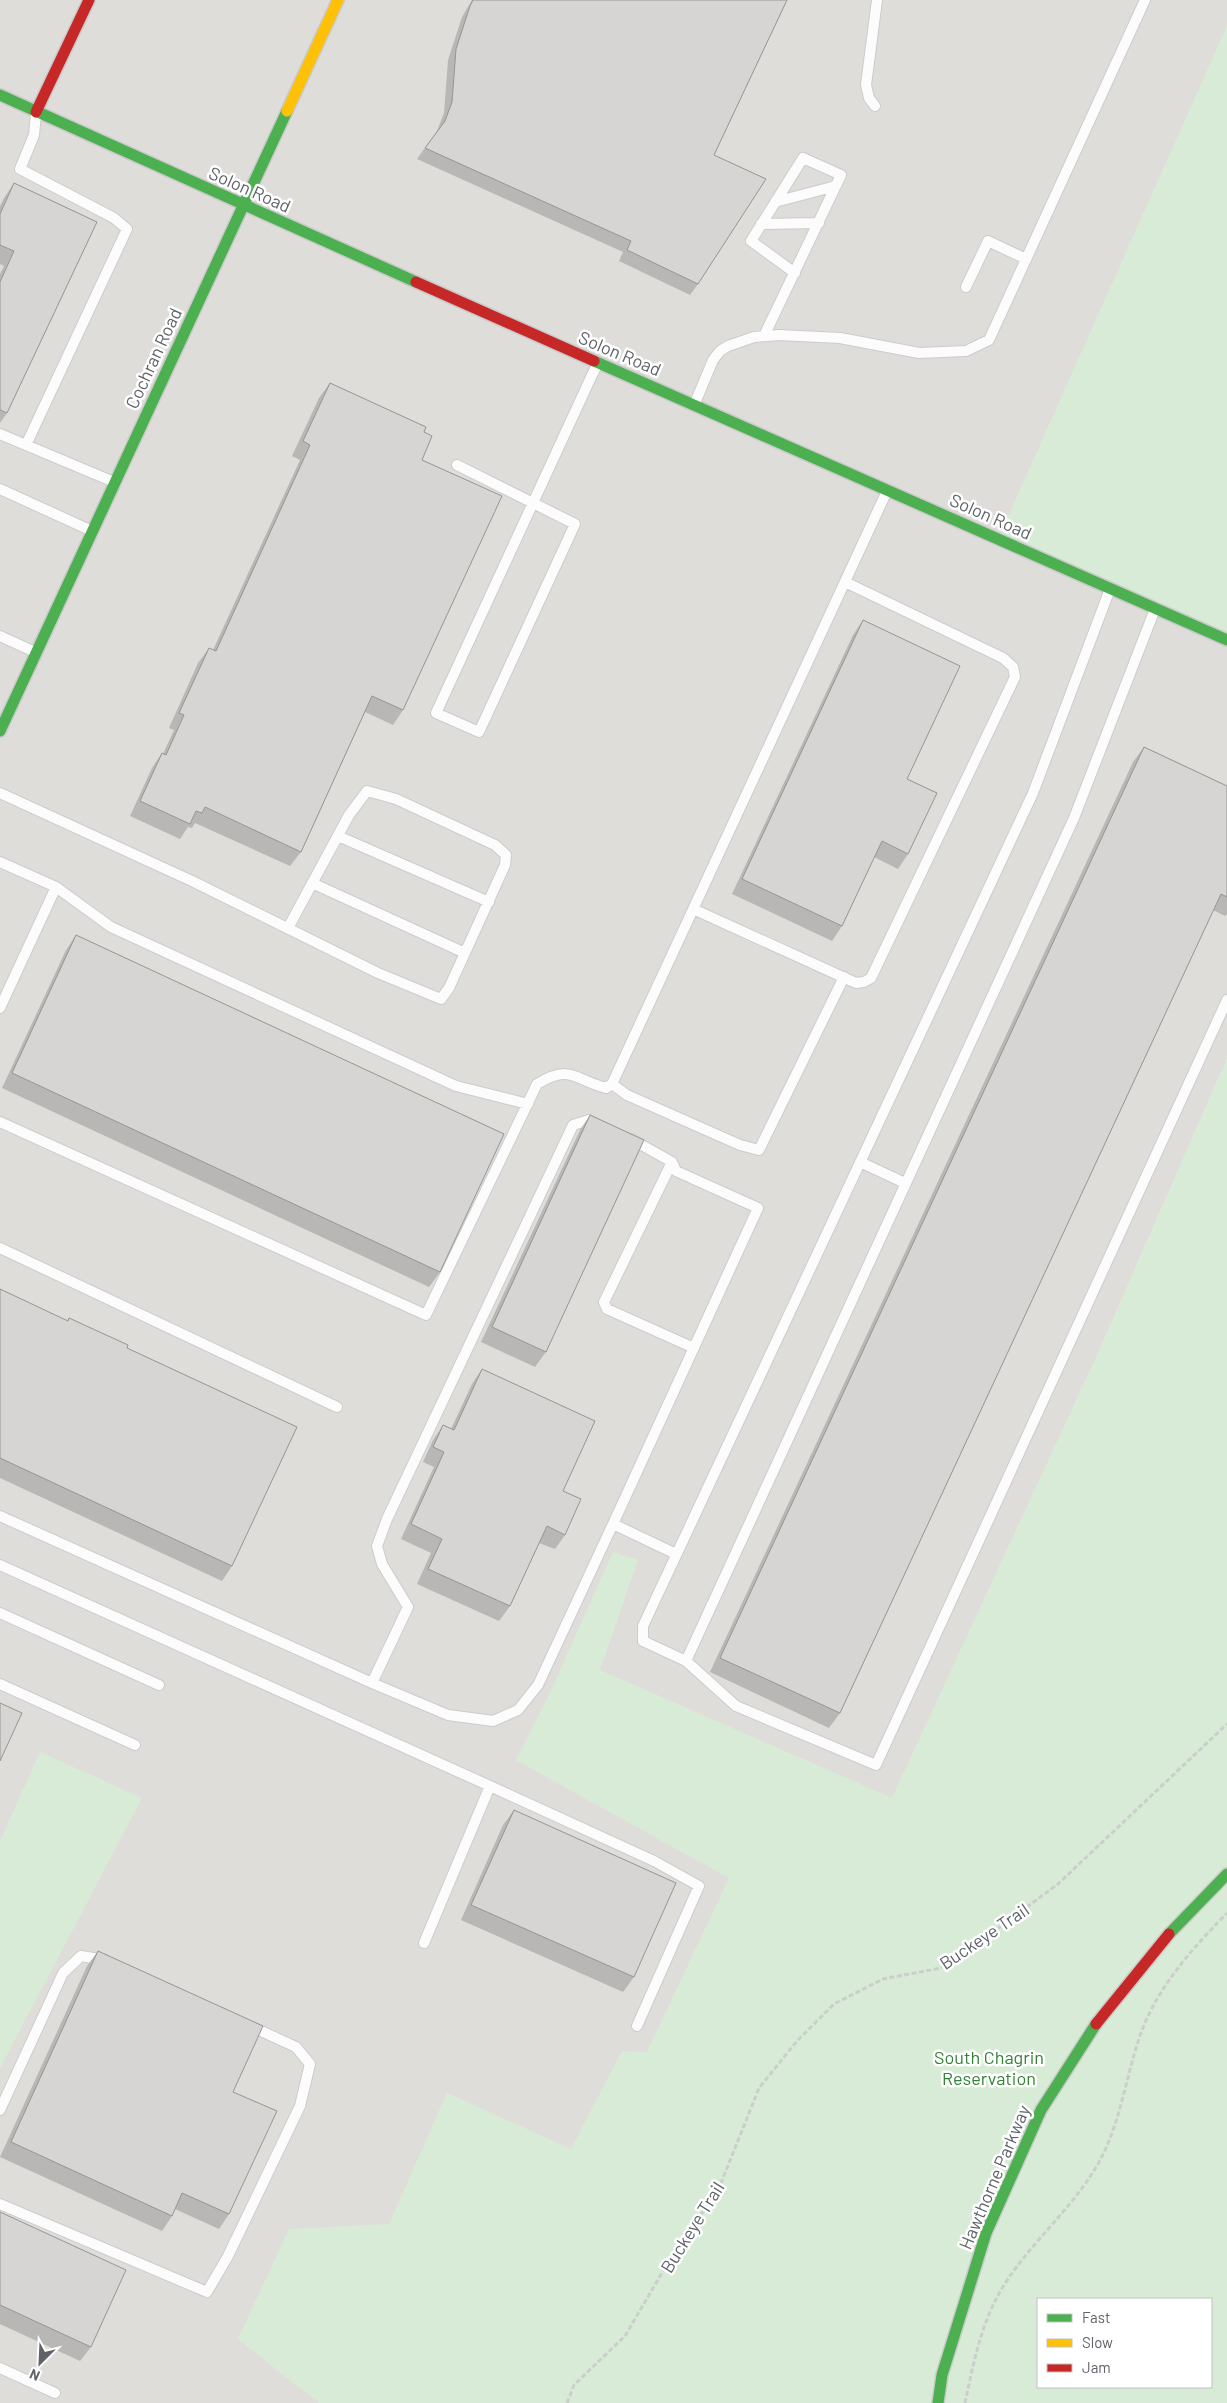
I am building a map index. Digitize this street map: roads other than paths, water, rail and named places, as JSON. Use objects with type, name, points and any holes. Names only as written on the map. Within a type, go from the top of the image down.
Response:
[{"type":"street","points":[[36,112],[89,0]]},
{"type":"street","name":"Cochran Road","points":[[0,731],[338,0]]},
{"type":"street","name":"Solon Road","points":[[3,100],[36,112],[243,206],[1227,640]]},
{"type":"street","name":"Hawthorne Parkway","points":[[938,2403],[942,2375],[986,2233],[1041,2110],[1102,2014],[1167,1936],[1227,1874]]},
{"type":"lane","points":[[875,106],[869,98],[866,85],[877,0]]},
{"type":"lane","points":[[695,404],[713,360],[720,351],[728,346],[764,336],[840,338],[918,353],[966,351],[989,340],[1145,0]]},
{"type":"lane","points":[[26,445],[127,229],[114,218],[20,169],[34,135],[36,112]]},
{"type":"lane","points":[[764,336],[795,273],[819,223],[841,175],[803,158],[751,241],[795,273]]},
{"type":"lane","points":[[775,202],[836,186]]},
{"type":"lane","points":[[761,224],[819,223]]},
{"type":"lane","points":[[966,288],[988,241],[1026,259]]},
{"type":"lane","points":[[457,465],[533,503],[575,524],[479,732],[436,714],[533,503],[598,362]]},
{"type":"lane","points":[[0,434],[115,483]]},
{"type":"lane","points":[[0,489],[92,531]]},
{"type":"lane","points":[[0,1122],[426,1315],[537,1084],[554,1074],[570,1073],[606,1088],[612,1084],[888,490]]},
{"type":"lane","points":[[693,909],[856,983],[864,982],[871,978],[1015,677],[1013,667],[1003,658],[845,582]]},
{"type":"lane","points":[[1110,588],[1033,793],[642,1626],[643,1641],[686,1661],[736,1706],[876,1766],[1227,1000]]},
{"type":"lane","points":[[686,1661],[1074,818],[1155,608]]},
{"type":"lane","points":[[0,636],[36,653]]},
{"type":"lane","points":[[0,793],[192,880],[288,928],[378,973],[441,999],[449,988],[506,865],[506,855],[495,845],[396,799],[367,791],[349,815],[288,928]]},
{"type":"lane","points":[[338,836],[489,902]]},
{"type":"lane","points":[[0,862],[56,887],[112,927],[456,1086],[528,1104]]},
{"type":"lane","points":[[312,883],[465,953]]},
{"type":"lane","points":[[0,1008],[56,887]]},
{"type":"lane","points":[[612,1084],[627,1095],[740,1145],[759,1150],[844,977]]},
{"type":"lane","points":[[372,1683],[408,1607],[382,1564],[377,1546],[387,1519],[573,1125],[589,1120],[606,1128]]},
{"type":"lane","points":[[0,1516],[372,1683],[448,1715],[493,1721],[518,1710],[538,1685],[758,1208],[676,1171],[672,1162],[624,1136]]},
{"type":"lane","points":[[672,1162],[604,1302],[607,1309],[694,1348]]},
{"type":"lane","points":[[860,1162],[905,1183]]},
{"type":"lane","points":[[0,1248],[337,1407]]},
{"type":"lane","points":[[613,1524],[676,1554]]},
{"type":"lane","points":[[0,1565],[654,1861],[699,1886],[637,2026]]},
{"type":"lane","points":[[0,1613],[159,1685]]},
{"type":"lane","points":[[0,1684],[135,1745]]},
{"type":"lane","points":[[424,1943],[490,1786]]},
{"type":"lane","points":[[0,2110],[63,1973],[80,1956],[100,1958],[118,1966]]},
{"type":"lane","points":[[0,2204],[207,2292],[228,2256],[300,2106],[310,2064],[296,2047],[243,2022]]},
{"type":"lane","points":[[0,2368],[55,2394]]},
{"type":"park label","name":"South Chagrin Reservation","points":[[989,2067]]}]
